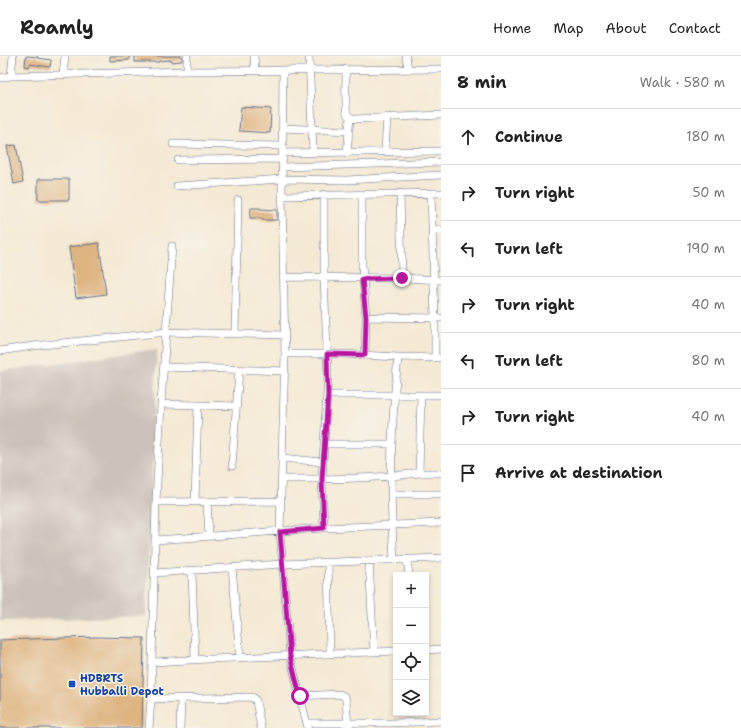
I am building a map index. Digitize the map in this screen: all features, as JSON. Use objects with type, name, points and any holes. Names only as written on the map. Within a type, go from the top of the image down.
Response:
[{"type":"street","points":[[10,76],[13,56]]},
{"type":"street","points":[[64,74],[65,56]]},
{"type":"street","points":[[187,56],[188,71]]},
{"type":"street","points":[[254,56],[255,70]]},
{"type":"street","points":[[309,56],[313,152]]},
{"type":"street","points":[[406,56],[408,69]]},
{"type":"street","points":[[346,69],[347,114],[350,117],[347,153]]},
{"type":"street","points":[[0,78],[10,76],[188,71],[441,69]]},
{"type":"street","points":[[283,70],[282,196],[285,277],[285,354],[280,532],[290,656],[308,725],[348,725],[441,721]]},
{"type":"street","points":[[350,117],[355,119],[441,115]]},
{"type":"street","points":[[385,152],[387,117]]},
{"type":"street","points":[[283,128],[349,131]]},
{"type":"street","points":[[173,144],[283,156],[441,162]]},
{"type":"street","points":[[178,160],[283,156],[313,152],[347,153],[441,151]]},
{"type":"street","points":[[177,186],[282,179],[346,180],[441,175]]},
{"type":"street","points":[[400,193],[402,278]]},
{"type":"street","points":[[285,354],[438,358],[437,280],[432,229],[431,193]]},
{"type":"street","points":[[282,196],[324,194],[441,193]]},
{"type":"street","points":[[324,194],[324,278],[328,395],[322,479],[324,528]]},
{"type":"street","points":[[362,194],[362,279],[366,317],[365,355]]},
{"type":"street","points":[[235,333],[238,200]]},
{"type":"street","points":[[432,229],[441,230]]},
{"type":"street","points":[[149,728],[156,502],[172,246]]},
{"type":"street","points":[[285,277],[362,279],[402,278],[437,280]]},
{"type":"street","points":[[366,317],[438,318]]},
{"type":"street","points":[[0,351],[33,346],[167,332],[285,335]]},
{"type":"street","points":[[394,559],[391,525],[391,477],[394,395],[398,357]]},
{"type":"street","points":[[164,367],[284,371]]},
{"type":"street","points":[[232,466],[239,370]]},
{"type":"street","points":[[420,473],[421,394]]},
{"type":"street","points":[[328,395],[441,395]]},
{"type":"street","points":[[161,404],[237,406]]},
{"type":"street","points":[[194,502],[198,406]]},
{"type":"street","points":[[325,444],[392,444]]},
{"type":"street","points":[[282,458],[323,462]]},
{"type":"street","points":[[282,479],[391,477],[441,472]]},
{"type":"street","points":[[391,494],[441,494]]},
{"type":"street","points":[[156,502],[281,500]]},
{"type":"street","points":[[207,502],[209,536]]},
{"type":"street","points":[[156,540],[324,528],[441,523]]},
{"type":"street","points":[[154,574],[282,564],[441,558]]},
{"type":"street","points":[[407,559],[409,572]]},
{"type":"street","points":[[369,561],[374,652]]},
{"type":"street","points":[[328,562],[330,654]]},
{"type":"street","points":[[232,567],[240,657]]},
{"type":"street","points":[[192,571],[195,659]]},
{"type":"street","points":[[429,650],[441,649]]},
{"type":"street","points":[[152,662],[393,651]]},
{"type":"street","points":[[300,696],[339,694],[344,696],[346,700],[348,725]]},
{"type":"street","points":[[151,699],[254,698],[261,728]]},
{"type":"street","points":[[180,728],[181,699]]},
{"type":"shaded area","points":[[157,349],[146,616],[0,621],[0,371]]},
{"type":"building","points":[[26,56],[51,60],[50,67],[30,64],[30,67],[25,66]]},
{"type":"building","points":[[110,56],[129,56],[129,60],[110,61]]},
{"type":"building","points":[[135,56],[182,56],[182,61],[171,62],[171,60],[159,62],[135,62]]},
{"type":"building","points":[[241,107],[271,109],[270,133],[239,131]]},
{"type":"building","points":[[16,145],[23,182],[14,184],[7,146]]},
{"type":"building","points":[[38,179],[69,179],[69,200],[38,200]]},
{"type":"building","points":[[251,208],[277,210],[277,220],[250,218]]},
{"type":"building","points":[[99,243],[106,294],[76,298],[69,247]]},
{"type":"building","name":"HDBRTS Hubballi Depot","points":[[95,637],[144,638],[142,728],[0,728],[0,640]]},
{"type":"place","name":"HDBRTS Hubballi Depot","points":[[72,684]]},
{"type":"route","points":[[300,696],[290,656],[280,532],[324,528],[322,479],[328,395],[327,354],[365,355],[366,317],[362,279],[402,278]]}]
